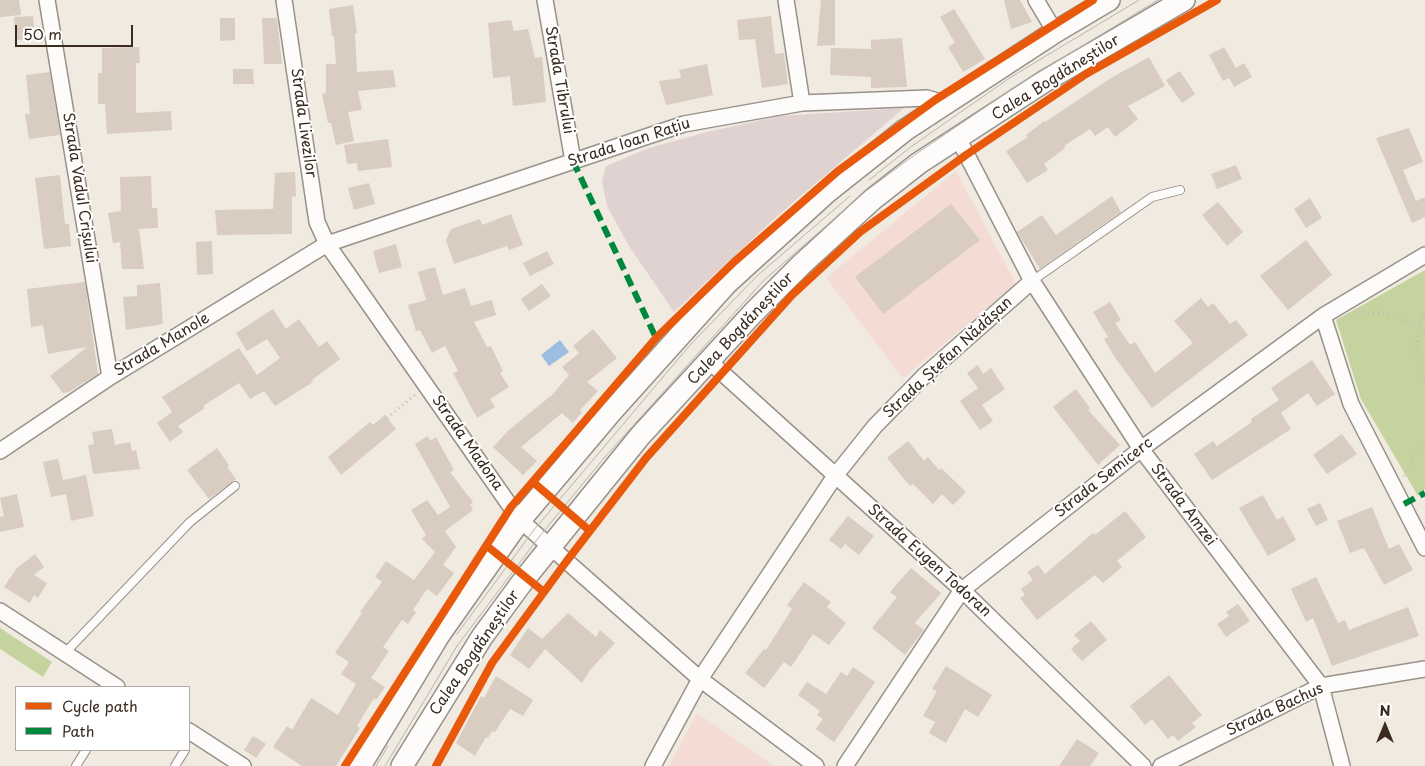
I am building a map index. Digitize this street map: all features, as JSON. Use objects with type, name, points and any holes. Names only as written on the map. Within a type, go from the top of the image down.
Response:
[{"type":"main road","points":[[360,766],[439,635],[520,520],[612,411],[727,283],[827,192],[905,130],[1055,32],[1109,0]]},
{"type":"main road","name":"Calea Bogdăneștilor","points":[[402,766],[482,637],[550,548],[640,436],[753,313],[829,237],[920,163],[1045,81],[1184,0]]},
{"type":"street","name":"Strada Vadul Crișului","points":[[47,0],[110,377]]},
{"type":"street","name":"Strada Livezilor","points":[[284,0],[317,222],[327,244]]},
{"type":"street","name":"Strada Tibrului","points":[[545,0],[573,161]]},
{"type":"street","points":[[786,0],[802,103]]},
{"type":"street","points":[[1036,0],[1055,32]]},
{"type":"street","name":"Strada Ioan Rațiu","points":[[327,244],[684,124],[802,103],[927,98],[941,105]]},
{"type":"street","name":"Strada Amzei","points":[[958,138],[1032,281],[1141,449],[1321,686],[1342,766]]},
{"type":"street","name":"Strada Manole","points":[[0,451],[110,377],[327,244]]},
{"type":"street","name":"Strada Madona","points":[[327,244],[520,520],[700,679],[816,766]]},
{"type":"street","name":"Strada Semicerc","points":[[845,766],[962,590],[1141,449],[1323,316],[1425,255]]},
{"type":"street","name":"Strada Ștefan Nădășan","points":[[653,766],[700,679],[835,476],[875,426],[924,376],[1032,281]]},
{"type":"street","points":[[1323,316],[1351,404],[1397,490],[1425,548]]},
{"type":"street","name":"Strada Eugen Todoran","points":[[709,361],[962,590],[1143,766]]},
{"type":"street","points":[[0,611],[115,686]]},
{"type":"street","name":"Strada Bachus","points":[[1162,766],[1321,686],[1425,669]]},
{"type":"street","points":[[191,737],[243,766]]},
{"type":"lane","name":"Strada Ștefan Nădășan","points":[[1032,281],[1152,197],[1180,190]]},
{"type":"lane","points":[[65,653],[190,522],[235,486]]},
{"type":"lane","points":[[76,766],[85,751]]},
{"type":"lane","points":[[175,766],[184,751]]},
{"type":"path","points":[[1351,312],[1388,314],[1425,330]]},
{"type":"path","points":[[1425,313],[1418,326],[1416,351],[1421,375],[1425,381]]},
{"type":"path","points":[[387,418],[426,386]]},
{"type":"path","points":[[1397,490],[1416,452],[1425,442]]},
{"type":"shaded area","points":[[904,108],[776,217],[674,312],[629,246],[607,206],[602,181],[606,166],[649,148],[707,132],[780,116]]},
{"type":"shaded area","points":[[956,171],[1016,284],[903,378],[826,278]]},
{"type":"shaded area","points":[[697,713],[774,766],[669,766]]},
{"type":"green space","points":[[1425,270],[1425,489],[1418,496],[1361,399],[1336,320]]},
{"type":"green space","points":[[0,628],[52,662],[43,677],[0,649]]},
{"type":"water","points":[[560,340],[569,352],[549,366],[541,355]]},
{"type":"building","points":[[0,0],[19,0],[21,15],[0,17]]},
{"type":"building","points":[[821,0],[835,0],[835,45],[817,46]]},
{"type":"building","points":[[1004,0],[1020,0],[1032,22],[1011,29]]},
{"type":"building","points":[[353,5],[357,33],[355,33],[357,72],[393,70],[396,87],[358,91],[362,110],[348,112],[354,141],[336,145],[331,123],[328,123],[322,94],[326,93],[326,64],[336,64],[334,36],[332,36],[329,9]]},
{"type":"building","points":[[954,9],[985,59],[963,72],[948,47],[955,43],[940,17]]},
{"type":"building","points":[[33,16],[35,39],[16,40],[14,17]]},
{"type":"building","points":[[771,16],[775,54],[784,53],[788,84],[762,88],[755,39],[739,40],[737,20]]},
{"type":"building","points":[[220,18],[235,18],[235,40],[220,41]]},
{"type":"building","points":[[262,18],[277,18],[282,64],[264,64]]},
{"type":"building","points":[[511,20],[514,31],[528,29],[535,58],[542,57],[546,102],[513,106],[510,76],[493,78],[488,23]]},
{"type":"building","points":[[902,38],[907,87],[871,88],[871,77],[830,75],[831,48],[871,49],[871,40]]},
{"type":"building","points":[[139,47],[140,63],[136,63],[136,113],[171,111],[172,130],[107,134],[105,104],[98,104],[98,73],[102,73],[102,48]]},
{"type":"building","points":[[1224,47],[1236,68],[1244,63],[1252,77],[1234,87],[1229,78],[1223,81],[1209,55]]},
{"type":"building","points":[[1149,57],[1165,86],[1128,106],[1138,119],[1115,137],[1108,127],[1095,136],[1090,129],[1064,146],[1065,148],[1044,164],[1048,170],[1027,183],[1006,151],[1028,137],[1026,135],[1044,121],[1111,78]]},
{"type":"building","points":[[707,64],[713,95],[666,105],[659,81],[681,78],[679,70]]},
{"type":"building","points":[[233,69],[253,69],[254,84],[233,84]]},
{"type":"building","points":[[1180,71],[1195,94],[1182,103],[1166,80]]},
{"type":"building","points":[[50,72],[60,135],[29,139],[25,114],[30,114],[26,75]]},
{"type":"building","points":[[1409,128],[1423,162],[1403,170],[1416,201],[1425,197],[1425,217],[1412,223],[1376,138]]},
{"type":"building","points":[[388,139],[392,167],[358,171],[357,163],[347,164],[344,145]]},
{"type":"building","points":[[1236,165],[1242,179],[1217,189],[1211,174]]},
{"type":"building","points":[[295,172],[296,197],[292,196],[292,234],[217,235],[215,210],[273,209],[275,173]]},
{"type":"building","points":[[60,175],[65,224],[69,224],[71,246],[44,249],[35,178]]},
{"type":"building","points":[[151,176],[152,208],[157,208],[158,228],[139,229],[144,269],[122,269],[120,242],[113,243],[108,213],[121,211],[120,177]]},
{"type":"building","points":[[369,183],[375,204],[354,210],[348,188]]},
{"type":"building","points":[[1112,196],[1121,212],[1040,269],[1017,232],[1042,215],[1056,235]]},
{"type":"building","points":[[1310,198],[1322,218],[1306,228],[1294,209]]},
{"type":"building","points":[[1218,202],[1243,232],[1227,246],[1202,215]]},
{"type":"building","points":[[951,204],[980,240],[883,314],[855,277]]},
{"type":"building","points":[[511,214],[523,245],[509,250],[507,246],[454,264],[446,240],[451,229],[480,219],[482,225]]},
{"type":"building","points":[[1306,240],[1332,275],[1288,310],[1260,276]]},
{"type":"building","points":[[212,241],[213,274],[197,275],[196,242]]},
{"type":"building","points":[[396,244],[402,267],[379,273],[373,251]]},
{"type":"building","points":[[547,251],[554,264],[530,276],[523,263]]},
{"type":"building","points":[[435,267],[443,295],[465,288],[471,306],[492,300],[496,315],[474,322],[487,347],[491,346],[503,371],[500,373],[509,387],[490,399],[495,407],[477,418],[453,373],[458,371],[445,346],[432,353],[420,330],[416,331],[408,305],[426,300],[418,272]]},
{"type":"building","points":[[85,282],[98,374],[69,392],[63,393],[50,376],[87,347],[48,354],[43,325],[31,327],[27,289]]},
{"type":"building","points":[[160,283],[163,324],[126,330],[123,297],[137,296],[137,285]]},
{"type":"building","points":[[542,284],[551,296],[529,311],[521,299]]},
{"type":"building","points":[[1201,298],[1208,307],[1213,303],[1230,324],[1236,320],[1248,335],[1152,408],[1114,356],[1104,339],[1108,337],[1093,312],[1110,302],[1121,320],[1115,323],[1130,345],[1135,342],[1155,373],[1193,343],[1174,321]]},
{"type":"building","points":[[273,309],[286,329],[299,319],[319,347],[327,341],[340,359],[312,380],[313,382],[275,406],[264,391],[250,399],[239,383],[203,406],[205,408],[178,426],[183,432],[170,442],[157,423],[172,412],[162,397],[239,348],[257,375],[280,358],[267,339],[247,351],[236,333]]},
{"type":"building","points":[[593,329],[617,358],[587,382],[598,391],[580,410],[582,412],[573,423],[562,413],[521,447],[537,461],[523,475],[493,447],[509,430],[553,394],[569,375],[562,367],[579,353],[573,346]]},
{"type":"building","points":[[1312,360],[1335,394],[1317,406],[1308,393],[1281,413],[1291,429],[1212,480],[1194,454],[1213,441],[1217,446],[1252,422],[1251,419],[1279,400],[1271,388]]},
{"type":"building","points":[[978,365],[983,374],[991,368],[1005,389],[982,405],[993,421],[980,430],[960,401],[978,388],[967,373]]},
{"type":"building","points":[[1076,389],[1090,408],[1088,410],[1120,445],[1098,465],[1053,407]]},
{"type":"building","points":[[385,415],[396,429],[341,475],[328,457],[370,422],[373,425]]},
{"type":"building","points":[[112,429],[115,445],[130,442],[132,451],[136,450],[140,469],[93,474],[88,445],[94,444],[92,432]]},
{"type":"building","points":[[1342,434],[1357,454],[1327,474],[1313,455]]},
{"type":"building","points":[[428,436],[430,441],[436,437],[454,470],[450,472],[473,502],[470,505],[473,510],[445,531],[456,547],[443,565],[454,573],[437,596],[427,589],[413,610],[416,612],[408,624],[402,620],[383,647],[389,651],[371,678],[385,687],[376,700],[374,698],[357,726],[360,728],[336,766],[302,766],[273,747],[287,726],[292,730],[311,698],[338,715],[356,684],[341,674],[349,662],[335,653],[362,613],[360,612],[382,582],[375,577],[386,561],[414,580],[435,552],[422,539],[426,535],[411,510],[427,500],[438,515],[450,507],[415,444]]},
{"type":"building","points":[[908,441],[924,461],[928,457],[939,470],[941,468],[966,492],[953,505],[942,494],[933,504],[913,484],[910,486],[887,458]]},
{"type":"building","points":[[217,448],[236,479],[209,499],[187,470]]},
{"type":"building","points":[[58,459],[63,480],[86,475],[94,516],[71,521],[66,494],[51,497],[43,462]]},
{"type":"building","points":[[17,494],[24,527],[0,532],[0,517],[4,516],[0,498]]},
{"type":"building","points":[[1263,495],[1277,520],[1283,516],[1296,540],[1268,556],[1239,508]]},
{"type":"building","points":[[1320,503],[1328,520],[1316,526],[1307,509]]},
{"type":"building","points":[[1372,507],[1389,549],[1399,544],[1413,570],[1384,585],[1364,548],[1350,553],[1337,521]]},
{"type":"building","points":[[1125,511],[1146,537],[1117,561],[1122,567],[1103,583],[1095,575],[1037,620],[1020,598],[1025,595],[1021,589],[1033,580],[1027,572],[1038,565],[1045,574],[1093,533],[1095,535]]},
{"type":"building","points":[[848,516],[874,536],[859,555],[845,544],[841,549],[829,540]]},
{"type":"building","points":[[35,554],[44,567],[34,575],[47,583],[38,598],[34,595],[30,603],[4,587],[17,568]]},
{"type":"building","points":[[911,568],[941,593],[915,623],[924,630],[905,655],[872,628],[897,597],[890,592]]},
{"type":"building","points":[[1316,577],[1338,623],[1345,620],[1349,630],[1408,607],[1419,636],[1332,666],[1313,618],[1306,622],[1291,589]]},
{"type":"building","points":[[804,582],[831,602],[827,607],[846,623],[829,645],[813,634],[791,667],[784,662],[764,688],[745,673],[764,649],[766,650],[792,609],[787,605]]},
{"type":"building","points":[[1238,604],[1250,621],[1226,637],[1217,624],[1229,616],[1226,612]]},
{"type":"building","points":[[568,613],[596,637],[600,630],[615,643],[590,670],[582,683],[545,649],[529,669],[510,655],[528,628],[542,639]]},
{"type":"building","points":[[1091,621],[1107,640],[1082,661],[1071,649],[1080,641],[1074,635]]},
{"type":"building","points":[[946,666],[992,695],[978,717],[965,709],[946,743],[929,733],[935,722],[923,716],[937,691],[932,689]]},
{"type":"building","points":[[853,667],[875,682],[834,742],[816,729],[823,719],[817,715],[820,711],[798,695],[807,682],[826,694],[841,672],[847,676]]},
{"type":"building","points":[[1169,675],[1202,715],[1192,723],[1196,727],[1178,741],[1173,735],[1168,739],[1152,719],[1145,725],[1130,706]]},
{"type":"building","points":[[496,676],[533,700],[523,716],[510,709],[495,732],[492,731],[488,738],[486,737],[475,756],[456,743],[481,696],[484,698]]},
{"type":"building","points":[[253,736],[266,744],[256,758],[244,750]]},
{"type":"building","points":[[1077,739],[1099,753],[1090,766],[1059,766]]},
{"type":"tram line","points":[[869,180],[912,146],[1011,77],[1139,0]]},
{"type":"tram line","points":[[385,766],[457,646],[539,537],[604,458],[763,281],[866,191],[916,154],[1018,85],[1158,0]]},
{"type":"tram line","points":[[457,634],[533,531],[690,345],[758,275],[850,196]]},
{"type":"tram line","points":[[376,766],[388,746]]},
{"type":"marked path","points":[[573,161],[656,338]]},
{"type":"marked path","points":[[1404,504],[1425,493]]},
{"type":"cycle path","points":[[345,766],[511,507],[656,338],[734,262],[838,171],[935,100],[1093,0]]},
{"type":"cycle path","points":[[436,766],[492,663],[566,562],[646,458],[792,295],[860,232],[966,155],[1086,74],[1217,0]]},
{"type":"cycle path","points":[[533,482],[590,531]]},
{"type":"cycle path","points":[[487,546],[544,592]]}]
